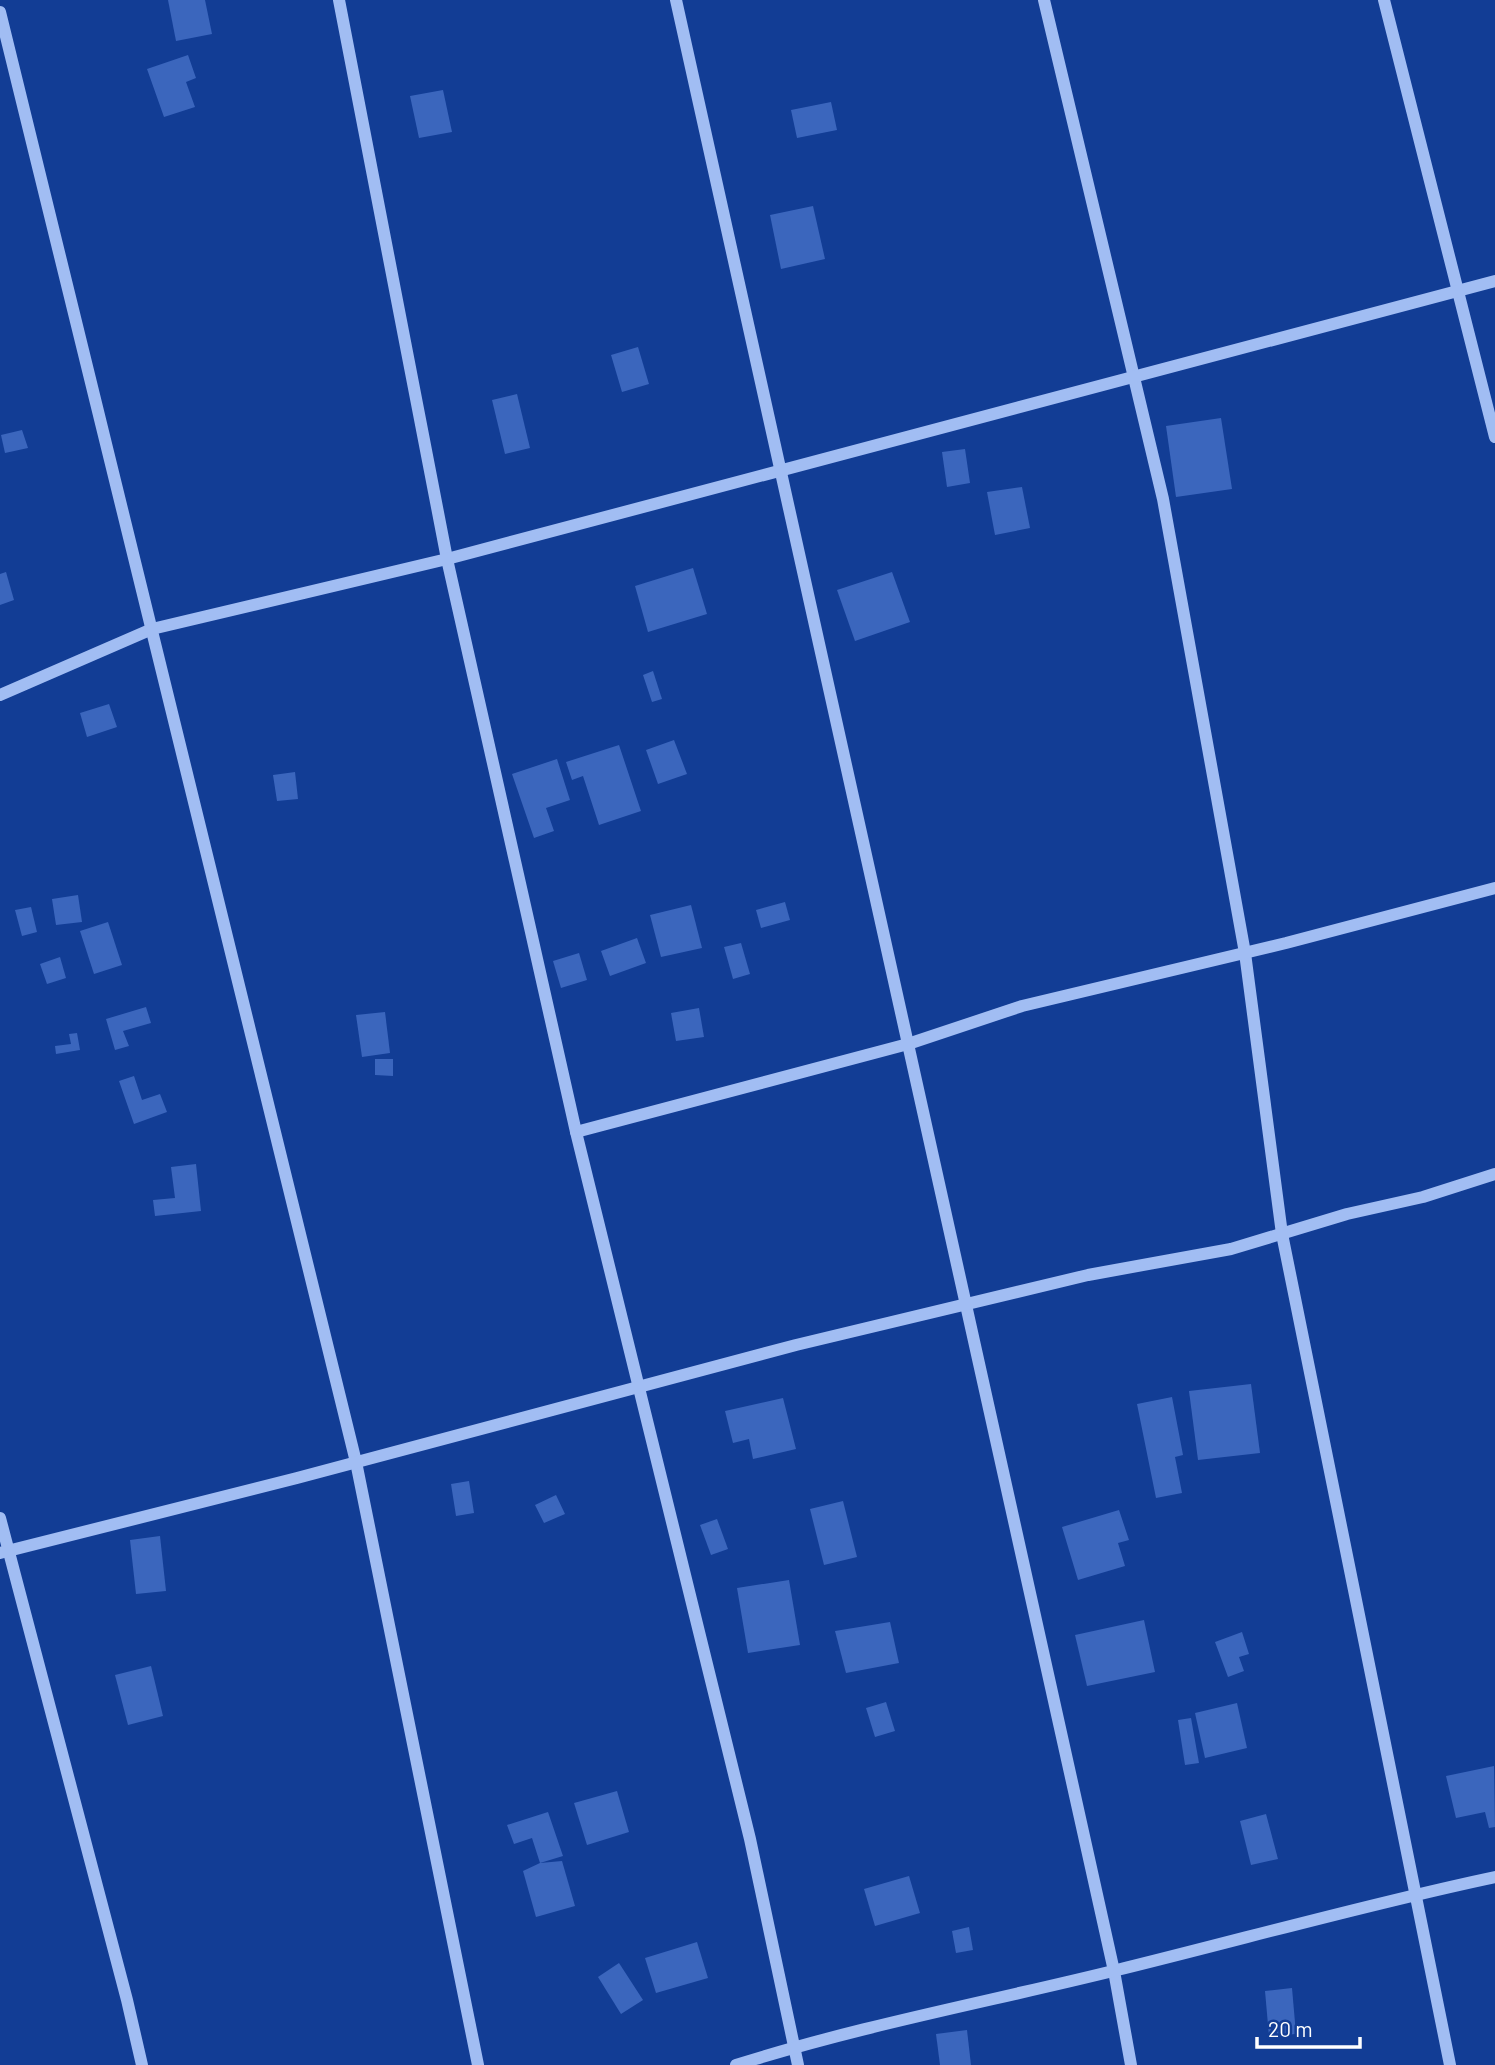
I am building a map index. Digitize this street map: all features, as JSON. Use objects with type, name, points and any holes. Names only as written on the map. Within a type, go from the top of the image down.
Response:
[{"type":"street","points":[[339,0],[447,559],[576,1132],[750,1839],[798,2065]]},
{"type":"street","points":[[676,0],[1114,1971],[1131,2065]]},
{"type":"street","points":[[1044,0],[1163,499],[1245,953],[1282,1234],[1450,2065]]},
{"type":"street","points":[[1384,0],[1495,437]]},
{"type":"street","points":[[0,12],[356,1462],[478,2065]]},
{"type":"street","points":[[0,695],[152,629],[447,559],[1495,281]]},
{"type":"street","points":[[576,1132],[908,1044],[1022,1006],[1245,953],[1495,888]]},
{"type":"street","points":[[4,1552],[356,1462],[639,1385],[1088,1275],[1231,1249],[1347,1214],[1423,1197],[1495,1174]]},
{"type":"street","points":[[0,1518],[4,1552],[127,2000],[142,2065]]},
{"type":"street","points":[[736,2065],[794,2047],[1495,1877]]},
{"type":"building","points":[[168,0],[205,0],[212,34],[176,41]]},
{"type":"building","points":[[188,55],[196,78],[186,82],[195,107],[164,117],[147,69]]},
{"type":"building","points":[[443,90],[452,132],[419,138],[410,96]]},
{"type":"building","points":[[831,102],[837,130],[797,138],[791,110]]},
{"type":"building","points":[[813,206],[825,259],[781,269],[770,215]]},
{"type":"building","points":[[638,347],[649,384],[622,392],[611,355]]},
{"type":"building","points":[[517,394],[530,448],[505,454],[492,400]]},
{"type":"building","points":[[1221,418],[1232,489],[1176,497],[1166,426]]},
{"type":"building","points":[[22,430],[28,448],[5,453],[1,435]]},
{"type":"building","points":[[965,449],[970,483],[947,487],[942,452]]},
{"type":"building","points":[[1022,487],[1030,528],[995,535],[987,492]]},
{"type":"building","points":[[693,568],[707,614],[648,632],[635,586]]},
{"type":"building","points":[[6,572],[14,600],[0,605],[0,574]]},
{"type":"building","points":[[892,572],[910,622],[855,641],[837,590]]},
{"type":"building","points":[[653,671],[662,699],[652,702],[643,675]]},
{"type":"building","points":[[109,704],[117,727],[87,737],[80,713]]},
{"type":"building","points":[[674,740],[687,774],[658,784],[646,750]]},
{"type":"building","points":[[619,745],[641,811],[599,825],[583,776],[572,780],[566,762]]},
{"type":"building","points":[[557,759],[570,800],[546,808],[554,831],[534,838],[512,774]]},
{"type":"building","points":[[295,772],[298,799],[277,801],[273,775]]},
{"type":"building","points":[[78,895],[82,922],[56,925],[52,899]]},
{"type":"building","points":[[785,902],[790,920],[761,928],[756,910]]},
{"type":"building","points":[[691,905],[702,948],[661,957],[650,915]]},
{"type":"building","points":[[31,907],[37,932],[22,936],[15,910]]},
{"type":"building","points":[[108,922],[122,965],[94,974],[80,931]]},
{"type":"building","points":[[637,938],[646,963],[610,976],[601,951]]},
{"type":"building","points":[[741,943],[750,974],[733,979],[724,947]]},
{"type":"building","points":[[579,953],[587,980],[561,988],[553,961]]},
{"type":"building","points":[[60,957],[66,978],[47,984],[40,964]]},
{"type":"building","points":[[146,1007],[151,1023],[123,1031],[129,1046],[115,1050],[106,1019]]},
{"type":"building","points":[[699,1008],[704,1037],[676,1041],[671,1013]]},
{"type":"building","points":[[385,1012],[390,1053],[362,1057],[356,1015]]},
{"type":"building","points":[[77,1033],[80,1050],[56,1054],[55,1046],[71,1044],[69,1034]]},
{"type":"building","points":[[375,1059],[393,1059],[393,1076],[375,1075]]},
{"type":"building","points":[[134,1076],[142,1100],[160,1094],[167,1112],[134,1124],[119,1081]]},
{"type":"building","points":[[196,1164],[201,1211],[155,1216],[153,1200],[175,1198],[171,1167]]},
{"type":"building","points":[[1251,1384],[1260,1453],[1198,1460],[1189,1391]]},
{"type":"building","points":[[1172,1397],[1183,1455],[1175,1457],[1182,1493],[1156,1498],[1137,1404]]},
{"type":"building","points":[[783,1398],[796,1449],[753,1459],[749,1439],[733,1443],[725,1411]]},
{"type":"building","points":[[469,1481],[474,1513],[456,1516],[451,1484]]},
{"type":"building","points":[[556,1495],[565,1514],[544,1523],[535,1505]]},
{"type":"building","points":[[843,1501],[857,1557],[824,1565],[810,1509]]},
{"type":"building","points":[[1119,1510],[1129,1540],[1118,1543],[1125,1566],[1078,1580],[1062,1527]]},
{"type":"building","points":[[717,1519],[728,1549],[711,1555],[700,1525]]},
{"type":"building","points":[[160,1536],[166,1591],[136,1594],[130,1540]]},
{"type":"building","points":[[789,1580],[800,1645],[748,1653],[737,1588]]},
{"type":"building","points":[[1144,1620],[1155,1672],[1087,1686],[1075,1635]]},
{"type":"building","points":[[890,1622],[899,1663],[846,1673],[835,1631]]},
{"type":"building","points":[[1242,1632],[1249,1654],[1239,1657],[1244,1671],[1228,1677],[1215,1642]]},
{"type":"building","points":[[151,1666],[163,1716],[128,1725],[115,1675]]},
{"type":"building","points":[[886,1702],[895,1731],[875,1737],[866,1708]]},
{"type":"building","points":[[1237,1703],[1247,1748],[1205,1758],[1195,1713]]},
{"type":"building","points":[[1191,1718],[1199,1763],[1185,1765],[1178,1720]]},
{"type":"building","points":[[1494,1766],[1495,1827],[1489,1828],[1485,1812],[1456,1818],[1446,1776]]},
{"type":"building","points":[[617,1791],[629,1832],[587,1845],[574,1803]]},
{"type":"building","points":[[548,1812],[563,1856],[540,1863],[532,1838],[514,1844],[507,1825]]},
{"type":"building","points":[[1266,1814],[1278,1859],[1251,1865],[1240,1821]]},
{"type":"building","points":[[562,1861],[575,1906],[536,1917],[523,1871],[540,1863]]},
{"type":"building","points":[[909,1876],[920,1913],[875,1926],[864,1889]]},
{"type":"building","points":[[969,1927],[973,1950],[956,1953],[952,1931]]},
{"type":"building","points":[[697,1942],[708,1978],[656,1993],[645,1958]]},
{"type":"building","points":[[619,1963],[643,2000],[621,2014],[598,1977]]},
{"type":"building","points":[[1292,1988],[1296,2034],[1269,2036],[1265,1991]]},
{"type":"building","points":[[967,2030],[971,2065],[940,2065],[936,2034]]}]
